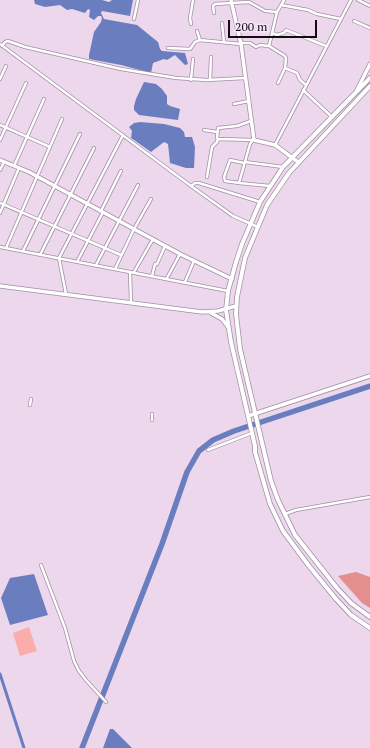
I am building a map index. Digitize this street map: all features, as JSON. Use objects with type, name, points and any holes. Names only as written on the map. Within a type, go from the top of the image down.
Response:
[{"type":"main road","points":[[370,78],[283,167],[260,202],[242,244],[228,291],[226,310],[255,446],[255,452],[266,492],[276,516],[290,542],[336,599],[351,615],[370,628]]},
{"type":"main road","points":[[370,86],[298,162],[267,205],[245,258],[236,306],[237,332],[240,349],[271,481],[284,515],[295,535],[337,588],[357,608],[370,617]]},
{"type":"main road","points":[[351,615],[357,608]]},
{"type":"main road","points":[[357,620],[363,612]]},
{"type":"street","points":[[134,19],[138,0]]},
{"type":"street","points":[[191,24],[190,18],[193,0]]},
{"type":"street","points":[[269,46],[278,12],[284,0]]},
{"type":"street","points":[[275,145],[350,0]]},
{"type":"street","points":[[358,0],[370,6]]},
{"type":"street","points":[[214,13],[213,6],[215,4],[232,1],[249,2],[265,11],[278,12]]},
{"type":"street","points":[[232,1],[241,44],[254,140],[251,143],[244,163],[239,183]]},
{"type":"street","points":[[281,5],[308,10],[317,14],[341,19]]},
{"type":"street","points":[[354,21],[370,28]]},
{"type":"street","points":[[222,23],[224,42]]},
{"type":"street","points":[[272,33],[280,34],[284,33],[286,30],[326,46]]},
{"type":"street","points":[[197,31],[200,40]]},
{"type":"street","points":[[168,48],[190,49],[195,42],[200,40],[241,44],[250,43],[256,47],[260,45],[269,46],[286,58],[285,68],[278,83]]},
{"type":"street","points":[[245,78],[191,80],[140,73],[45,52],[8,41],[1,45],[233,216],[258,227]]},
{"type":"street","points":[[210,80],[211,57]]},
{"type":"street","points":[[191,80],[193,59]]},
{"type":"street","points":[[356,92],[370,64]]},
{"type":"street","points":[[0,79],[6,66]]},
{"type":"street","points":[[285,68],[297,73],[300,80],[306,85]]},
{"type":"street","points":[[0,140],[26,83]]},
{"type":"street","points":[[303,90],[332,117]]},
{"type":"street","points":[[14,166],[44,99]]},
{"type":"street","points":[[234,104],[249,101]]},
{"type":"street","points":[[6,248],[62,119]]},
{"type":"street","points":[[207,177],[211,148],[218,139],[218,128],[237,126],[251,121]]},
{"type":"street","points":[[0,125],[50,147]]},
{"type":"street","points":[[204,130],[217,132]]},
{"type":"street","points":[[23,252],[80,134]]},
{"type":"street","points":[[66,295],[59,258],[86,203],[123,135]]},
{"type":"street","points":[[218,139],[254,140],[275,145],[298,162]]},
{"type":"street","points":[[40,255],[94,148]]},
{"type":"street","points":[[270,186],[225,181],[224,177],[230,160],[283,167]]},
{"type":"street","points":[[0,170],[2,161],[37,176],[180,254],[232,278]]},
{"type":"street","points":[[0,213],[19,168]]},
{"type":"street","points":[[77,262],[121,171]]},
{"type":"street","points":[[191,186],[194,183],[197,183],[260,202]]},
{"type":"street","points":[[96,265],[138,185]]},
{"type":"street","points":[[115,269],[134,229],[151,199]]},
{"type":"street","points":[[0,203],[22,211],[38,220],[88,240],[122,256]]},
{"type":"street","points":[[134,272],[153,239]]},
{"type":"street","points":[[152,276],[155,264],[157,264],[166,246]]},
{"type":"street","points":[[0,247],[167,278],[228,291]]},
{"type":"street","points":[[167,278],[180,254]]},
{"type":"street","points":[[185,282],[194,261]]},
{"type":"street","points":[[130,272],[131,303]]},
{"type":"street","points":[[0,286],[210,313],[226,310],[236,306]]},
{"type":"street","points":[[210,313],[222,319],[229,328]]},
{"type":"street","points":[[248,416],[370,376]]},
{"type":"street","points":[[30,405],[31,399]]},
{"type":"street","points":[[152,414],[152,420]]},
{"type":"street","points":[[208,450],[251,432]]},
{"type":"street","points":[[284,515],[296,510],[370,497]]},
{"type":"street","points":[[41,565],[65,628],[74,661],[79,671],[106,702]]},
{"type":"shaded area","points":[[356,572],[370,577],[370,608],[362,603],[338,576]]},
{"type":"shaded area","points":[[29,627],[37,651],[20,656],[13,633]]},
{"type":"water","points":[[34,0],[102,0],[109,2],[112,0],[133,0],[130,16],[102,11],[101,13],[104,19],[137,25],[158,42],[162,51],[185,53],[188,64],[185,65],[175,55],[167,60],[164,59],[153,63],[151,73],[89,59],[94,32],[101,22],[101,16],[98,16],[94,20],[89,17],[90,10],[88,9],[85,13],[72,9],[67,10],[60,5],[45,7],[35,4]]},
{"type":"water","points":[[144,82],[156,84],[167,96],[167,104],[180,109],[178,120],[139,115],[134,110],[136,99]]},
{"type":"water","points":[[134,123],[164,124],[180,128],[184,132],[185,137],[192,137],[195,147],[194,168],[186,168],[170,163],[168,144],[164,142],[151,152],[131,138],[132,131],[129,127]]},
{"type":"water","points":[[34,574],[48,615],[10,625],[1,598],[10,578]]},
{"type":"water","points":[[110,729],[113,729],[132,748],[103,748]]},
{"type":"waterway","points":[[82,748],[162,544],[187,472],[199,451],[213,440],[234,431],[370,386]]},
{"type":"waterway","points":[[0,674],[24,748]]}]
